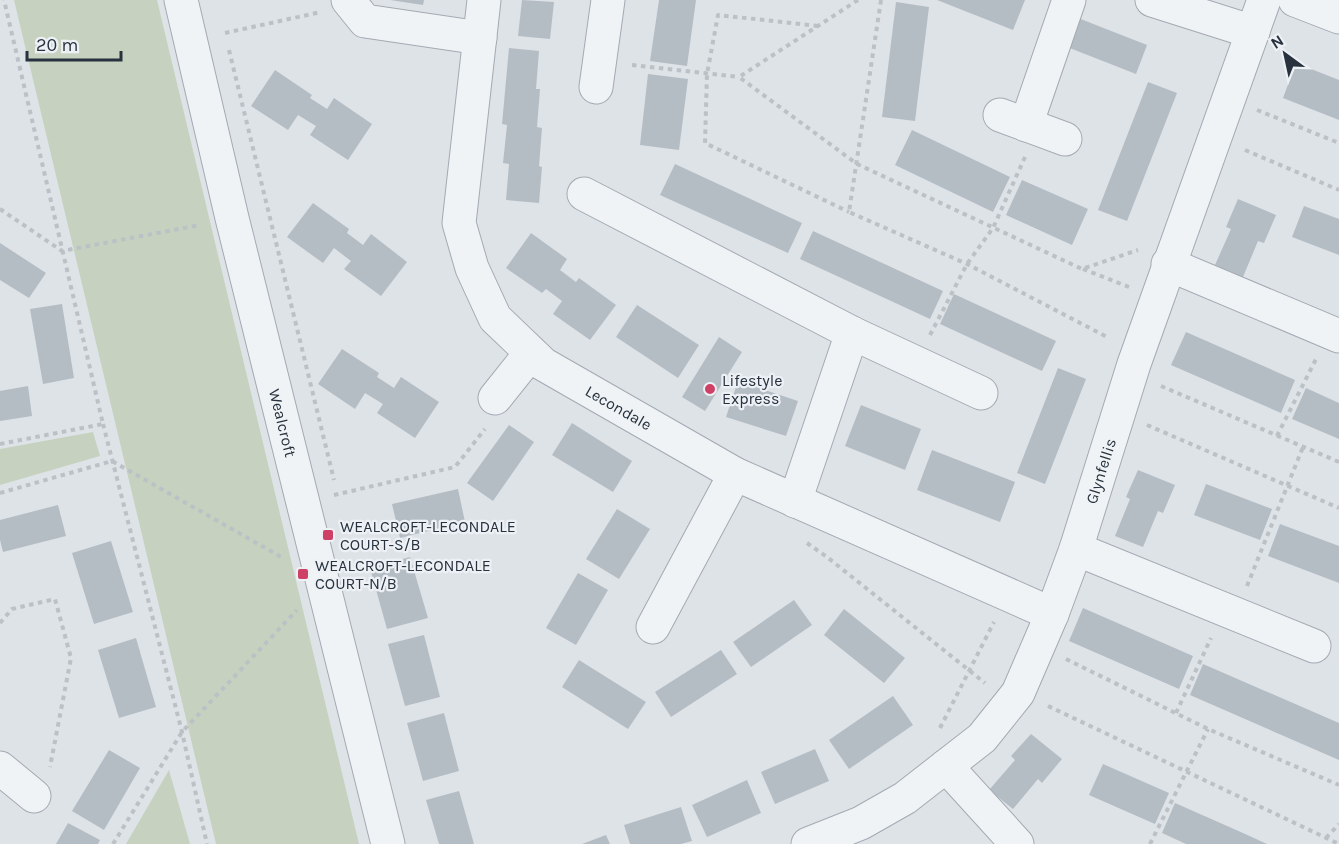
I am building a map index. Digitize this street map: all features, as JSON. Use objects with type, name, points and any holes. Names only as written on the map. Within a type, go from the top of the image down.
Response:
[{"type":"street","name":"Wealcroft","points":[[181,0],[232,218],[388,844]]},
{"type":"street","name":"Lecondale","points":[[484,0],[459,223],[472,268],[495,318],[543,364],[735,474],[1052,614]]},
{"type":"street","points":[[598,74],[608,0]]},
{"type":"street","points":[[1032,127],[1069,0]]},
{"type":"street","points":[[1152,0],[1252,32]]},
{"type":"street","name":"Glynfellis","points":[[808,844],[861,823],[905,798],[982,738],[1018,693],[1052,614],[1076,549],[1118,413],[1168,264],[1264,0]]},
{"type":"street","points":[[1295,0],[1339,17]]},
{"type":"street","points":[[338,3],[365,21],[480,38]]},
{"type":"street","points":[[584,194],[852,333],[981,393]]},
{"type":"street","points":[[1168,264],[1328,346]]},
{"type":"street","points":[[795,501],[852,333]]},
{"type":"street","points":[[495,398],[531,353]]},
{"type":"street","points":[[653,627],[735,474]]},
{"type":"street","points":[[1076,549],[1314,646]]},
{"type":"street","points":[[946,766],[1017,844]]},
{"type":"street","points":[[0,768],[34,796]]},
{"type":"path","points":[[4,0],[103,424],[182,732],[207,844]]},
{"type":"path","points":[[739,77],[858,0]]},
{"type":"path","points":[[849,212],[881,0]]},
{"type":"path","points":[[225,33],[320,12],[338,3]]},
{"type":"path","points":[[818,26],[718,15],[707,74],[705,143],[849,212],[967,264],[1110,338],[1158,385],[1339,462]]},
{"type":"path","points":[[598,74],[707,74],[739,77],[857,164],[1082,269],[1157,298]]},
{"type":"path","points":[[1228,99],[1339,143]]},
{"type":"path","points":[[916,362],[967,264],[993,228],[1032,127]]},
{"type":"path","points":[[1214,136],[1339,190]]},
{"type":"path","points":[[0,209],[63,251],[232,218]]},
{"type":"path","points":[[1082,269],[1138,250],[1168,264]]},
{"type":"path","points":[[1277,436],[1328,346]]},
{"type":"path","points":[[304,502],[455,466],[500,410],[495,398]]},
{"type":"path","points":[[1118,413],[1339,508]]},
{"type":"path","points":[[0,444],[103,424]]},
{"type":"path","points":[[1176,713],[1229,612],[1304,447]]},
{"type":"path","points":[[0,493],[112,461],[324,581],[182,732],[113,844]]},
{"type":"path","points":[[937,734],[1008,594]]},
{"type":"path","points":[[0,623],[12,609],[55,599],[71,658],[48,778],[34,796]]},
{"type":"path","points":[[1038,646],[1208,729],[1339,785]]},
{"type":"path","points":[[1150,844],[1208,729]]},
{"type":"path","points":[[1326,838],[1339,824]]},
{"type":"green space","points":[[14,0],[157,0],[359,844],[216,844]]},
{"type":"green space","points":[[93,432],[100,456],[0,485],[0,449]]},
{"type":"green space","points":[[169,770],[190,844],[126,844]]},
{"type":"building","points":[[390,0],[424,0],[423,5]]},
{"type":"building","points":[[522,0],[554,2],[550,39],[518,36]]},
{"type":"building","points":[[659,0],[696,0],[687,66],[650,61]]},
{"type":"building","points":[[937,0],[1025,0],[1013,30]]},
{"type":"building","points":[[896,2],[929,7],[915,121],[882,117]]},
{"type":"building","points":[[1073,16],[1147,45],[1136,74],[1062,45]]},
{"type":"building","points":[[509,48],[539,51],[536,89],[540,89],[537,127],[542,128],[539,166],[542,167],[539,203],[506,200],[509,164],[503,163],[507,125],[502,124]]},
{"type":"building","points":[[1296,63],[1339,80],[1339,120],[1283,98]]},
{"type":"building","points":[[275,70],[312,95],[310,98],[327,109],[334,98],[372,124],[348,160],[310,135],[316,126],[298,115],[288,130],[251,106]]},
{"type":"building","points":[[648,74],[688,79],[679,150],[640,145]]},
{"type":"building","points":[[1148,82],[1177,93],[1127,221],[1098,210]]},
{"type":"building","points":[[912,130],[1010,177],[993,212],[895,165]]},
{"type":"building","points":[[675,164],[802,223],[788,253],[660,195]]},
{"type":"building","points":[[1022,180],[1088,209],[1072,245],[1006,215]]},
{"type":"building","points":[[1238,199],[1276,215],[1264,243],[1258,241],[1243,277],[1215,265],[1231,229],[1226,227]]},
{"type":"building","points":[[313,203],[349,229],[347,233],[363,245],[371,234],[407,262],[381,296],[344,269],[351,261],[334,248],[323,263],[287,237]]},
{"type":"building","points":[[1304,206],[1339,219],[1339,255],[1292,237]]},
{"type":"building","points":[[813,231],[943,291],[930,319],[800,259]]},
{"type":"building","points":[[531,233],[567,259],[560,270],[576,282],[579,278],[616,305],[590,340],[553,314],[562,301],[546,289],[542,293],[506,268]]},
{"type":"building","points":[[0,243],[46,273],[29,298],[0,280]]},
{"type":"building","points":[[954,294],[1056,341],[1042,371],[940,324]]},
{"type":"building","points":[[62,304],[74,378],[43,384],[30,309]]},
{"type":"building","points":[[637,305],[699,345],[678,378],[616,337]]},
{"type":"building","points":[[1186,332],[1295,380],[1281,413],[1171,365]]},
{"type":"building","points":[[719,337],[742,352],[705,411],[682,397]]},
{"type":"building","points":[[342,349],[379,373],[377,377],[394,388],[401,377],[439,402],[415,438],[377,413],[383,404],[365,393],[355,409],[318,384]]},
{"type":"building","points":[[1058,368],[1086,379],[1045,484],[1017,473]]},
{"type":"building","points":[[738,381],[798,401],[786,436],[726,417]]},
{"type":"building","points":[[28,386],[32,416],[0,421],[0,391]]},
{"type":"building","points":[[1306,388],[1339,403],[1339,439],[1292,419]]},
{"type":"building","points":[[861,405],[921,429],[905,470],[845,446]]},
{"type":"building","points":[[572,423],[632,461],[613,492],[552,455]]},
{"type":"building","points":[[509,425],[534,442],[493,501],[467,483]]},
{"type":"building","points":[[932,450],[1015,482],[1000,522],[917,490]]},
{"type":"building","points":[[1138,470],[1175,485],[1163,513],[1158,511],[1143,547],[1115,536],[1130,499],[1126,497]]},
{"type":"building","points":[[1206,484],[1272,509],[1260,540],[1194,515]]},
{"type":"building","points":[[458,489],[465,522],[400,538],[392,504]]},
{"type":"building","points":[[58,505],[66,536],[3,552],[0,540],[0,520]]},
{"type":"building","points":[[617,509],[650,529],[619,579],[586,559]]},
{"type":"building","points":[[1280,524],[1339,546],[1339,583],[1268,556]]},
{"type":"building","points":[[111,541],[133,612],[94,624],[72,553]]},
{"type":"building","points":[[410,557],[428,618],[387,629],[370,568]]},
{"type":"building","points":[[578,573],[608,590],[576,645],[546,628]]},
{"type":"building","points":[[794,600],[812,625],[751,667],[733,642]]},
{"type":"building","points":[[1083,608],[1193,656],[1179,689],[1069,641]]},
{"type":"building","points":[[844,609],[905,658],[884,683],[824,635]]},
{"type":"building","points":[[424,635],[440,697],[405,706],[388,644]]},
{"type":"building","points":[[136,638],[156,707],[119,718],[98,650]]},
{"type":"building","points":[[721,650],[737,674],[671,717],[655,692]]},
{"type":"building","points":[[579,660],[646,702],[628,729],[562,687]]},
{"type":"building","points":[[1203,664],[1339,723],[1339,760],[1190,695]]},
{"type":"building","points":[[893,696],[913,725],[849,769],[829,740]]},
{"type":"building","points":[[444,713],[459,771],[423,781],[407,723]]},
{"type":"building","points":[[1031,734],[1062,759],[1042,783],[1038,779],[1013,809],[989,790],[1015,760],[1011,756]]},
{"type":"building","points":[[815,749],[829,781],[775,804],[761,772]]},
{"type":"building","points":[[109,750],[140,768],[104,830],[72,811]]},
{"type":"building","points":[[1103,764],[1169,793],[1155,824],[1089,795]]},
{"type":"building","points":[[747,780],[761,813],[707,837],[692,805]]},
{"type":"building","points":[[459,791],[474,844],[439,844],[426,800]]},
{"type":"building","points":[[1175,803],[1267,844],[1186,844],[1162,833]]},
{"type":"building","points":[[681,807],[692,841],[681,844],[630,844],[624,825]]},
{"type":"building","points":[[68,823],[100,840],[98,844],[56,844]]},
{"type":"building","points":[[606,835],[610,844],[582,844]]},
{"type":"place","name":"Lifestyle Express","points":[[710,389]]},
{"type":"place","name":"WEALCROFT-LECONDALE COURT-S/B","points":[[328,535]]},
{"type":"place","name":"WEALCROFT-LECONDALE COURT-N/B","points":[[303,574]]}]
